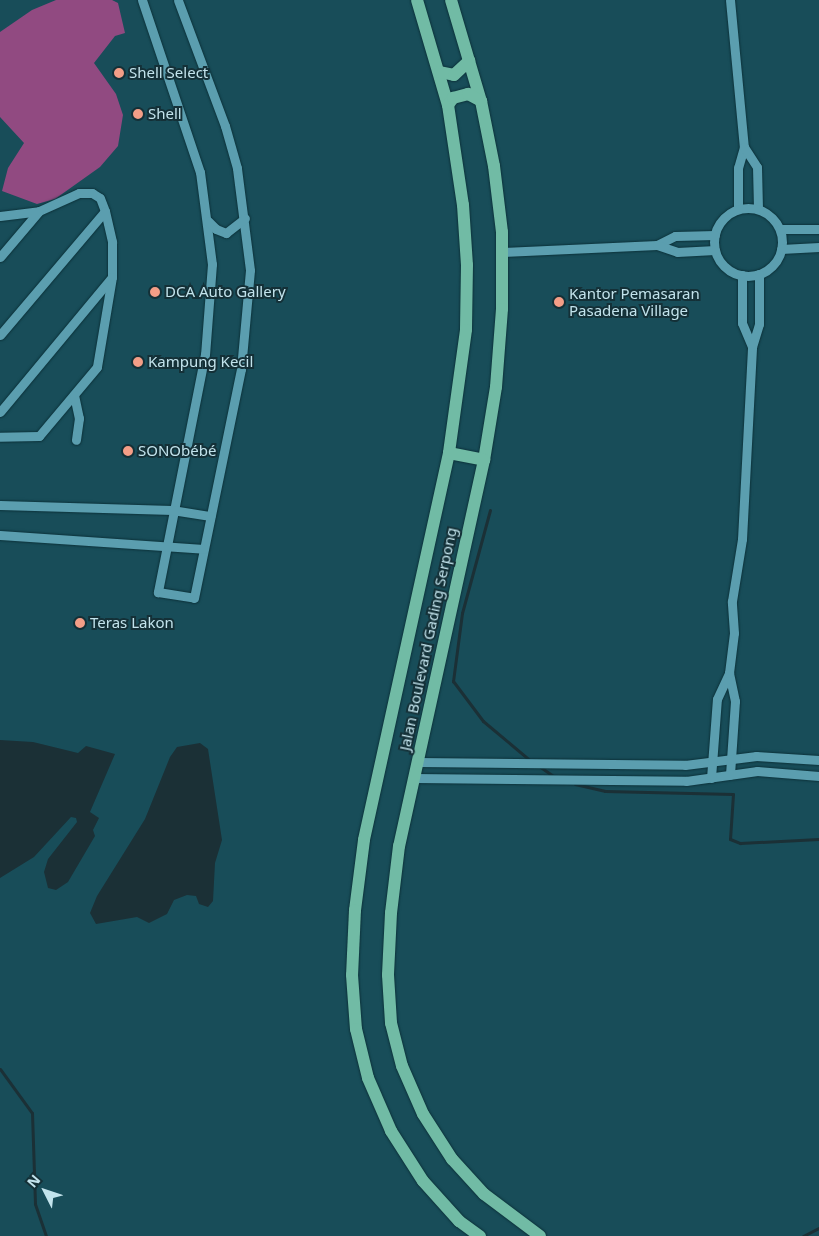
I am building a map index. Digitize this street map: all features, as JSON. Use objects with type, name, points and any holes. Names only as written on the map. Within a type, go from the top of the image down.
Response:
[{"type":"main road","name":"Jalan Boulevard Gading Serpong","points":[[416,0],[440,72],[448,105],[463,205],[467,264],[466,330],[450,453],[364,840],[355,910],[352,975],[356,1029],[368,1078],[391,1131],[423,1181],[460,1221],[480,1236]]},
{"type":"main road","name":"Jalan Boulevard Gading Serpong","points":[[451,0],[481,101],[494,166],[503,252],[496,387],[484,460],[399,846],[391,912],[388,975],[391,1023],[402,1066],[423,1114],[452,1159],[484,1194],[540,1236]]},
{"type":"main road","points":[[440,72],[454,75],[469,61]]},
{"type":"main road","points":[[448,105],[453,98],[468,94],[481,101]]},
{"type":"main road","points":[[450,453],[484,460]]},
{"type":"street","points":[[142,0],[192,141],[208,221],[212,264],[210,312],[205,354],[172,510],[168,544],[158,592],[194,598],[241,369],[247,322],[250,270],[245,218],[225,126],[178,0]]},
{"type":"street","points":[[730,0],[744,147],[738,168],[738,209]]},
{"type":"street","points":[[744,147],[756,167],[758,209]]},
{"type":"street","points":[[0,216],[38,211],[86,192],[100,198],[112,242],[112,277],[100,362],[38,436],[0,437]]},
{"type":"street","points":[[738,209],[758,209],[775,221],[780,229],[781,249],[771,267],[759,274],[742,275],[725,267],[715,250],[715,234],[725,217],[738,209]]},
{"type":"street","points":[[0,257],[38,211]]},
{"type":"street","points":[[0,335],[105,211]]},
{"type":"street","points":[[208,221],[216,229],[226,233],[245,218]]},
{"type":"street","points":[[780,229],[819,229]]},
{"type":"street","points":[[657,245],[675,236],[715,234]]},
{"type":"street","points":[[503,252],[657,245],[677,252],[715,250]]},
{"type":"street","points":[[781,249],[819,247]]},
{"type":"street","points":[[711,778],[717,699],[729,673],[734,633],[733,593],[742,539],[741,510],[746,476],[752,347],[759,324],[759,274]]},
{"type":"street","points":[[742,275],[742,323],[752,347]]},
{"type":"street","points":[[0,412],[112,277]]},
{"type":"street","points":[[74,394],[79,418],[76,440]]},
{"type":"street","points":[[0,505],[172,510],[211,516]]},
{"type":"street","points":[[0,535],[168,544],[204,549]]},
{"type":"street","points":[[729,673],[735,701],[730,775]]},
{"type":"street","points":[[418,762],[685,765],[756,756],[819,760]]},
{"type":"street","points":[[414,778],[686,781],[757,771],[819,776]]},
{"type":"shaded area","points":[[56,0],[112,0],[118,3],[125,33],[115,36],[94,63],[116,94],[123,115],[118,146],[100,167],[55,199],[37,204],[2,191],[8,168],[24,143],[0,117],[0,32],[32,10]]},
{"type":"water","points":[[0,740],[33,742],[78,753],[86,746],[115,754],[90,812],[99,818],[93,830],[95,836],[68,882],[56,890],[48,888],[44,872],[48,859],[77,822],[76,818],[71,817],[34,857],[0,878]]},
{"type":"water","points":[[200,743],[208,749],[222,840],[215,863],[213,901],[208,907],[199,904],[196,896],[187,895],[174,900],[167,914],[149,923],[137,917],[96,924],[90,913],[97,896],[145,819],[170,757],[177,747]]},
{"type":"waterway","points":[[490,510],[462,613],[453,681],[483,721],[532,762]]},
{"type":"waterway","points":[[539,766],[555,777]]},
{"type":"waterway","points":[[575,784],[605,791],[733,794],[730,839],[740,843],[819,839]]},
{"type":"waterway","points":[[0,1069],[32,1113],[35,1204],[46,1236]]},
{"type":"waterway","points":[[803,1236],[819,1228]]},
{"type":"place","name":"Shell Select","points":[[119,73]]},
{"type":"place","name":"Shell","points":[[138,114]]},
{"type":"place","name":"DCA Auto Gallery","points":[[155,292]]},
{"type":"place","name":"Kantor Pemasaran Pasadena Village","points":[[559,302]]},
{"type":"place","name":"Kampung Kecil","points":[[138,362]]},
{"type":"place","name":"SONObébé","points":[[128,451]]},
{"type":"place","name":"Teras Lakon","points":[[80,623]]}]
